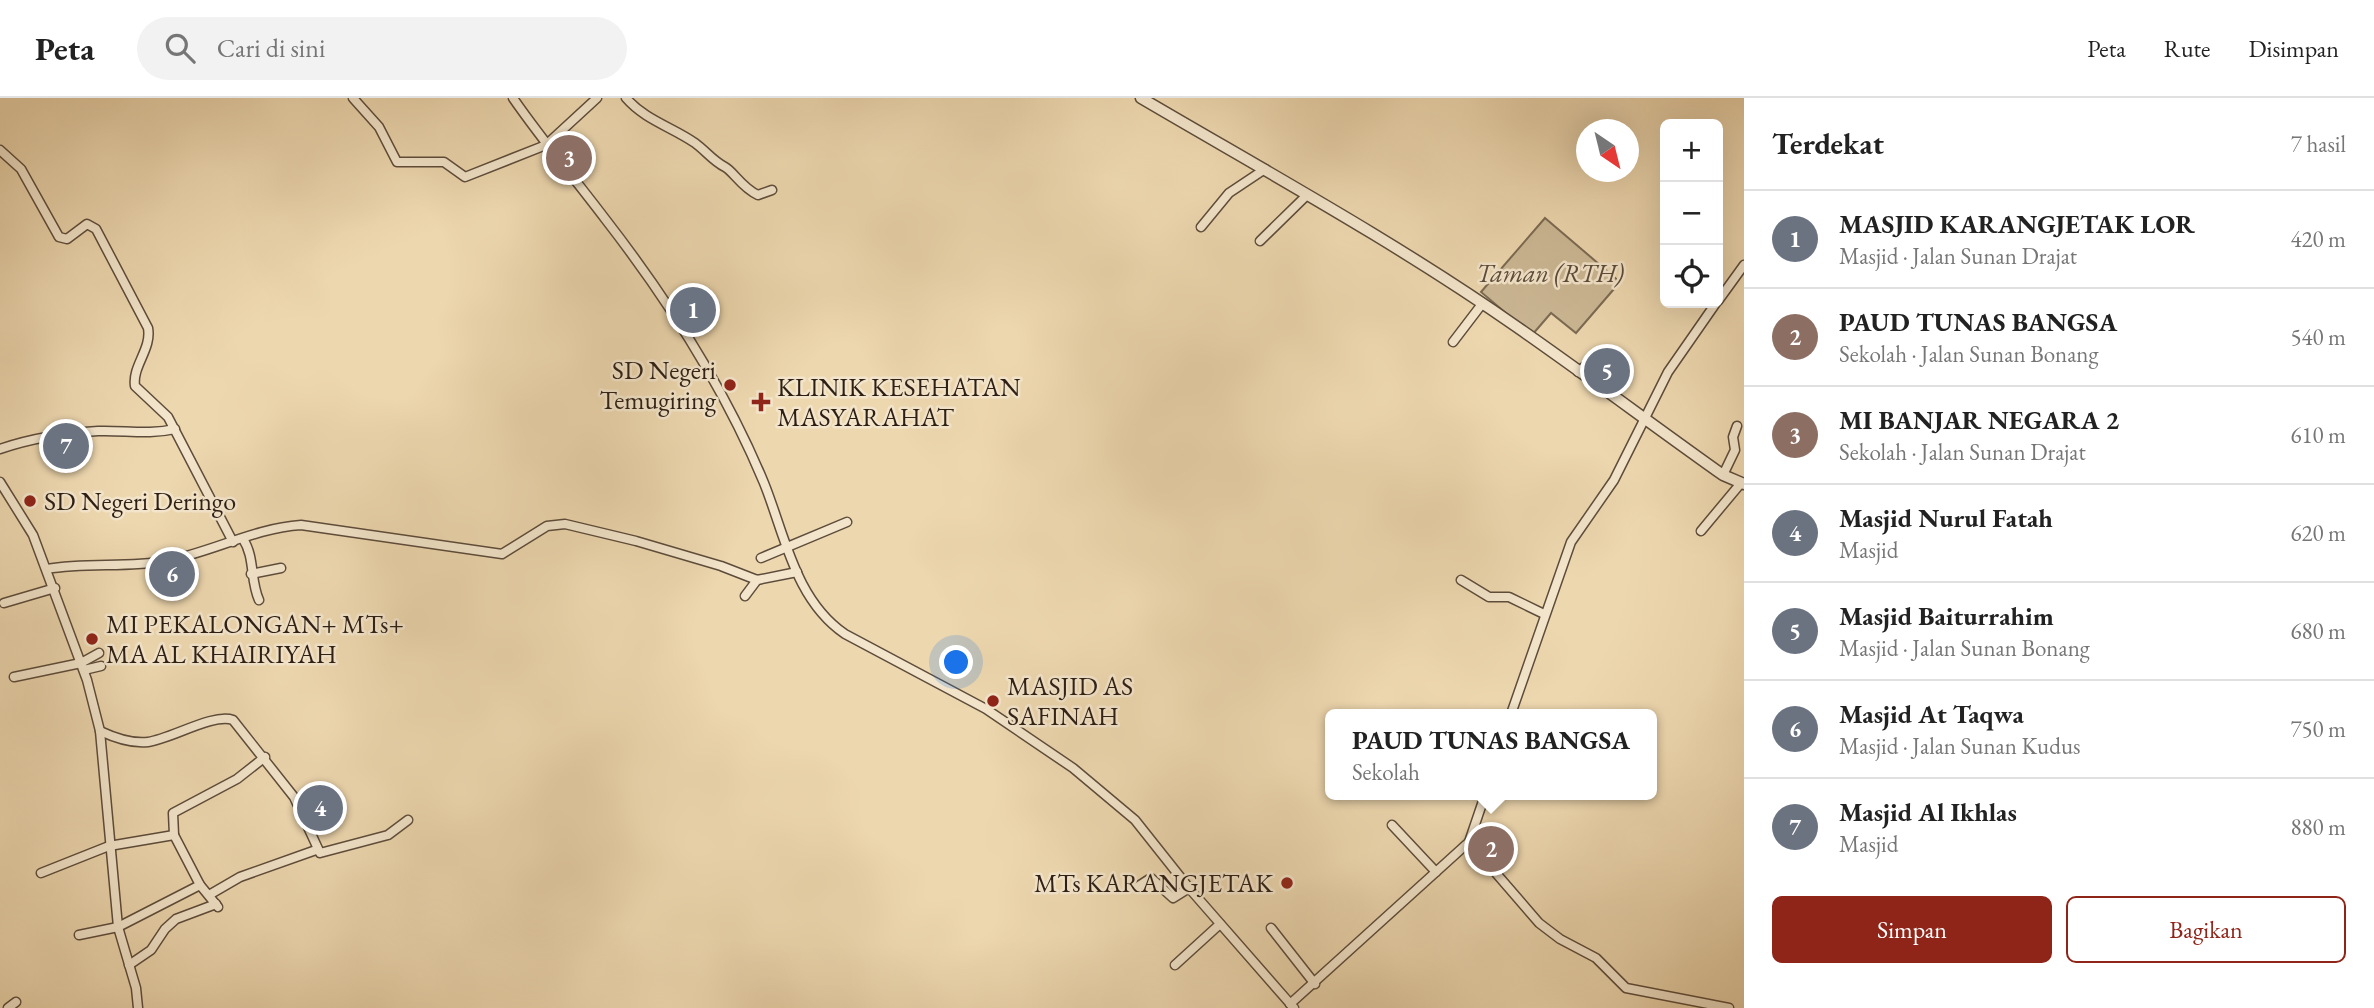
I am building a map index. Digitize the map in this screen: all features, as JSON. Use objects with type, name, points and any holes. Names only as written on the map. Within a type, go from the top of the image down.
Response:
[{"type":"street","points":[[354,98],[377,125],[399,163],[444,162],[465,177],[545,145],[597,98]]},
{"type":"street","points":[[513,98],[545,145],[607,220],[686,334],[763,483],[785,548],[816,604],[839,630],[986,709],[1073,768],[1140,824],[1189,888],[1292,1006],[1469,842],[1483,800]]},
{"type":"street","points":[[626,98],[643,115],[694,142],[718,165],[726,167],[748,190],[758,195],[772,190]]},
{"type":"street","points":[[1142,98],[1265,169],[1482,304],[1723,475],[1743,484],[1701,531]]},
{"type":"street","points":[[1,154],[21,169],[59,237],[67,239],[85,225],[94,227],[148,328],[149,340],[135,376],[135,386],[164,412],[176,429],[233,542]]},
{"type":"street","points":[[1201,227],[1229,193],[1265,169]]},
{"type":"street","points":[[1259,242],[1307,195]]},
{"type":"street","points":[[1723,294],[1744,265]]},
{"type":"street","points":[[1453,342],[1482,304]]},
{"type":"street","points":[[1513,709],[1571,542],[1614,480],[1668,372],[1713,308]]},
{"type":"street","points":[[1578,372],[1597,357],[1618,353]]},
{"type":"street","points":[[1723,475],[1735,450],[1733,437],[1737,426]]},
{"type":"street","points":[[0,449],[28,439],[52,435],[176,429]]},
{"type":"street","points":[[0,481],[23,515],[47,569],[83,666],[100,731],[118,927],[136,988],[138,1008]]},
{"type":"street","points":[[761,558],[847,522]]},
{"type":"street","points":[[47,569],[90,564],[161,562],[277,527],[302,524],[502,554],[547,526],[565,524],[636,541],[721,566],[757,580],[797,572]]},
{"type":"street","points":[[243,539],[250,553],[251,574],[259,600]]},
{"type":"street","points":[[251,574],[281,568]]},
{"type":"street","points":[[745,596],[757,580]]},
{"type":"street","points":[[1461,580],[1489,597],[1509,597],[1545,614]]},
{"type":"street","points":[[4,603],[54,588]]},
{"type":"street","points":[[83,666],[99,653]]},
{"type":"street","points":[[13,677],[83,666],[101,666]]},
{"type":"street","points":[[100,731],[120,739],[150,742],[227,718],[238,724],[297,803],[316,850]]},
{"type":"street","points":[[129,965],[151,950],[165,929],[176,919],[217,906],[200,885],[174,835],[173,813],[237,779],[265,757]]},
{"type":"street","points":[[209,895],[240,877],[316,850],[328,853],[393,832],[408,820]]},
{"type":"street","points":[[1392,825],[1436,872]]},
{"type":"street","points":[[41,873],[109,846],[174,835]]},
{"type":"street","points":[[1469,842],[1549,932],[1596,958],[1626,988],[1729,1008]]},
{"type":"street","points":[[1137,887],[1151,878],[1173,898],[1189,888]]},
{"type":"street","points":[[79,935],[118,927],[200,885]]},
{"type":"street","points":[[1175,965],[1220,924]]},
{"type":"street","points":[[1271,928],[1315,984]]},
{"type":"street","points":[[8,1008],[16,1002]]},
{"type":"green space","name":"Taman (RTH)","points":[[1545,218],[1620,282],[1576,333],[1551,313],[1532,335],[1481,292]]},
{"type":"place","name":"MI BANJAR NEGARA 2","points":[[569,158]]},
{"type":"place","name":"MASJID KARANGJETAK LOR","points":[[693,310]]},
{"type":"place","name":"Masjid Baiturrahim","points":[[1607,371]]},
{"type":"place","name":"SD Negeri Temugiring","points":[[730,385]]},
{"type":"place","name":"KLINIK KESEHATAN MASYARAHAT","points":[[761,402]]},
{"type":"place","name":"Masjid Al Ikhlas","points":[[66,446]]},
{"type":"place","name":"SD Negeri Deringo","points":[[30,501]]},
{"type":"place","name":"Masjid At Taqwa","points":[[172,574]]},
{"type":"place","name":"MI PEKALONGAN+ MTs+ MA AL KHAIRIYAH","points":[[92,639]]},
{"type":"place","name":"MASJID AS SAFINAH","points":[[993,701]]},
{"type":"place","name":"Masjid Nurul Fatah","points":[[320,808]]},
{"type":"place","name":"PAUD TUNAS BANGSA","points":[[1491,849]]},
{"type":"place","name":"MTs KARANGJETAK","points":[[1287,883]]}]
